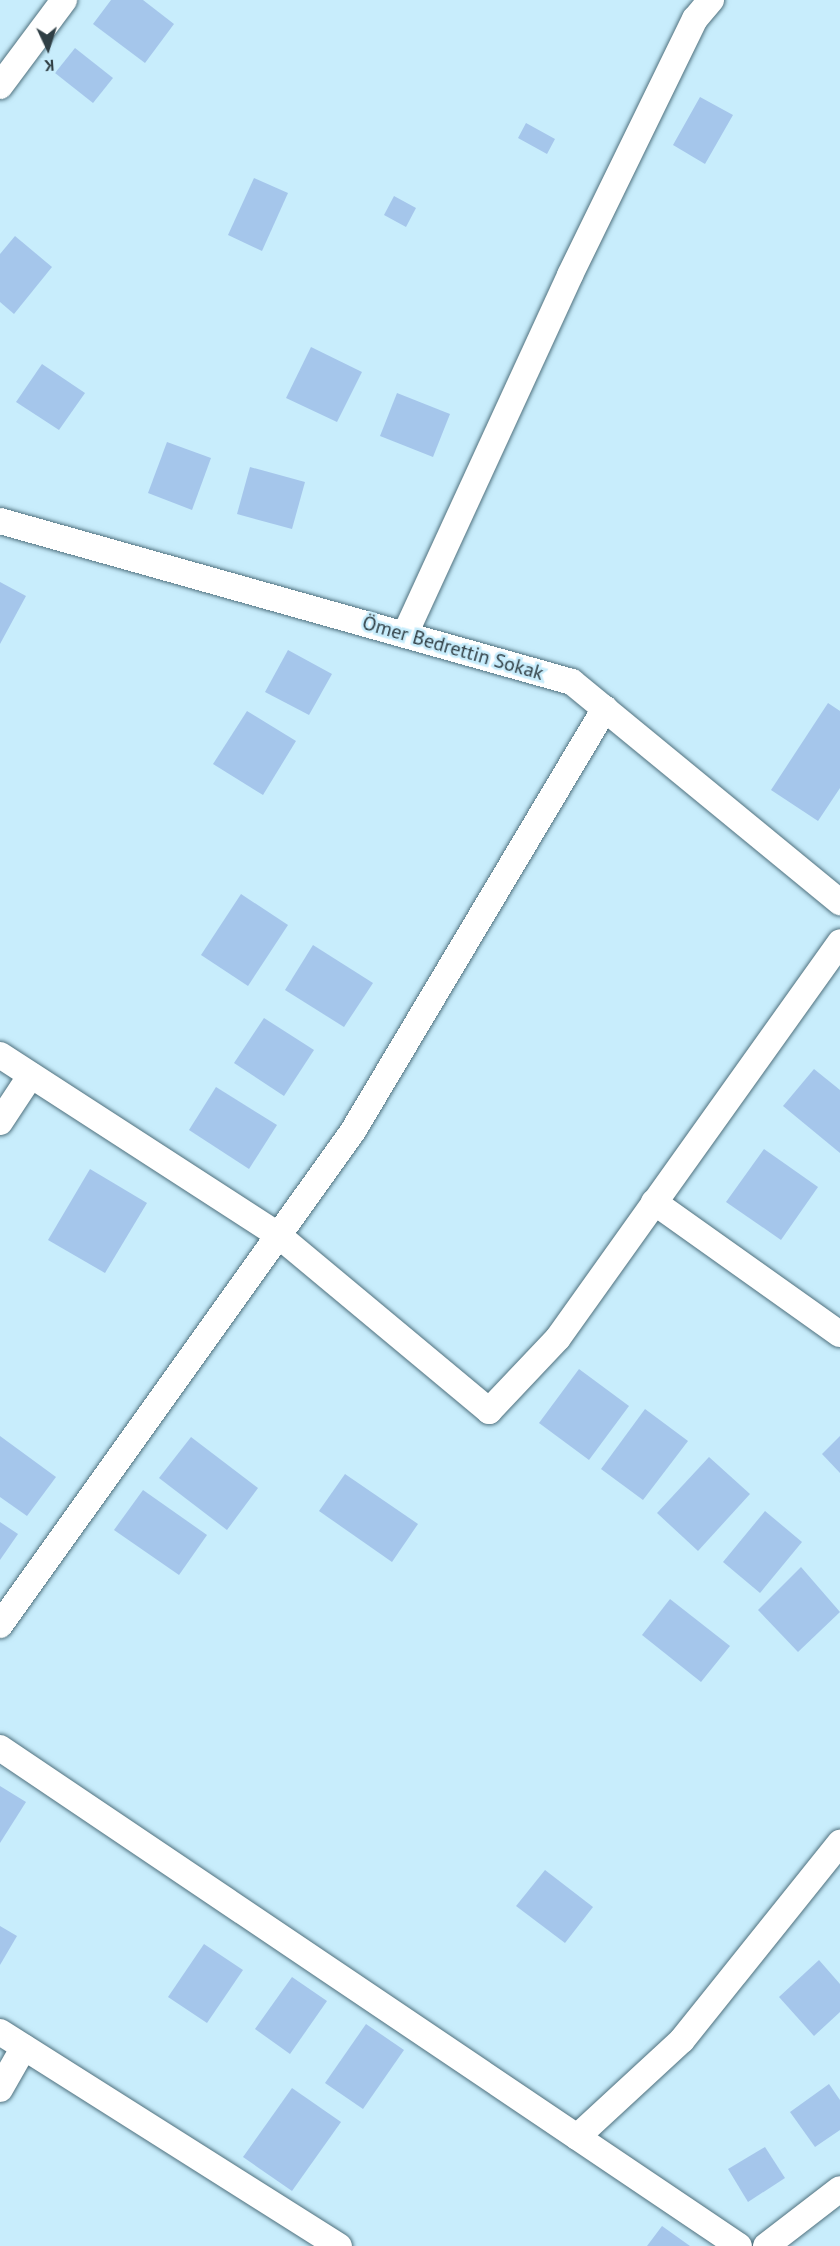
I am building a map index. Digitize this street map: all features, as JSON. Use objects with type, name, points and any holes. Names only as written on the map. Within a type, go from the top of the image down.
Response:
[{"type":"street","points":[[0,86],[64,0]]},
{"type":"street","points":[[405,634],[570,275],[695,19],[711,0]]},
{"type":"street","name":"Ömer Bedrettin Sokak","points":[[0,521],[572,682],[840,902]]},
{"type":"street","points":[[0,1625],[352,1131],[605,709]]},
{"type":"street","points":[[0,1055],[278,1235],[489,1411],[558,1338],[840,942]]},
{"type":"street","points":[[0,1122],[31,1075]]},
{"type":"street","points":[[654,1202],[840,1334]]},
{"type":"street","points":[[0,1748],[739,2246]]},
{"type":"street","points":[[577,2137],[682,2040],[840,1843]]},
{"type":"street","points":[[0,2032],[339,2246]]},
{"type":"street","points":[[0,2089],[24,2047]]},
{"type":"street","points":[[766,2246],[840,2189]]},
{"type":"building","points":[[111,0],[143,0],[174,24],[145,63],[93,24]]},
{"type":"building","points":[[75,48],[113,78],[93,103],[55,73]]},
{"type":"building","points":[[700,97],[733,115],[705,164],[673,145]]},
{"type":"building","points":[[526,123],[555,139],[547,154],[518,138]]},
{"type":"building","points":[[254,178],[288,193],[262,251],[228,235]]},
{"type":"building","points":[[394,196],[416,208],[406,227],[384,215]]},
{"type":"building","points":[[15,236],[52,267],[14,314],[0,302],[0,254]]},
{"type":"building","points":[[311,347],[362,372],[337,422],[286,398]]},
{"type":"building","points":[[42,364],[85,393],[59,430],[16,402]]},
{"type":"building","points":[[397,393],[450,414],[433,457],[380,436]]},
{"type":"building","points":[[167,442],[211,458],[192,510],[148,493]]},
{"type":"building","points":[[250,467],[305,482],[292,529],[237,514]]},
{"type":"building","points":[[0,582],[26,596],[0,644]]},
{"type":"building","points":[[288,650],[332,674],[309,715],[265,692]]},
{"type":"building","points":[[828,703],[840,711],[840,788],[818,821],[771,790]]},
{"type":"building","points":[[247,711],[296,741],[263,795],[213,764]]},
{"type":"building","points":[[241,894],[288,925],[248,986],[201,955]]},
{"type":"building","points":[[313,945],[373,983],[344,1027],[285,990]]},
{"type":"building","points":[[264,1018],[314,1050],[284,1096],[234,1063]]},
{"type":"building","points":[[814,1069],[840,1090],[840,1153],[783,1106]]},
{"type":"building","points":[[216,1087],[277,1125],[249,1169],[189,1130]]},
{"type":"building","points":[[764,1149],[818,1187],[781,1240],[726,1202]]},
{"type":"building","points":[[90,1169],[147,1203],[105,1273],[48,1240]]},
{"type":"building","points":[[579,1369],[629,1406],[589,1460],[539,1423]]},
{"type":"building","points":[[645,1409],[688,1441],[643,1500],[601,1469]]},
{"type":"building","points":[[0,1436],[56,1477],[27,1516],[0,1497]]},
{"type":"building","points":[[840,1436],[840,1473],[822,1454]]},
{"type":"building","points":[[191,1437],[258,1488],[227,1530],[159,1478]]},
{"type":"building","points":[[709,1457],[750,1494],[698,1551],[657,1513]]},
{"type":"building","points":[[345,1474],[418,1524],[392,1562],[319,1511]]},
{"type":"building","points":[[143,1490],[207,1535],[179,1575],[114,1530]]},
{"type":"building","points":[[765,1511],[802,1542],[760,1593],[723,1562]]},
{"type":"building","points":[[0,1522],[18,1534],[0,1560]]},
{"type":"building","points":[[801,1567],[840,1612],[798,1652],[758,1610]]},
{"type":"building","points":[[670,1599],[730,1646],[701,1682],[642,1635]]},
{"type":"building","points":[[0,1786],[26,1802],[0,1843]]},
{"type":"building","points":[[545,1870],[593,1907],[565,1943],[516,1906]]},
{"type":"building","points":[[0,1926],[17,1936],[0,1965]]},
{"type":"building","points":[[204,1944],[243,1970],[207,2023],[168,1997]]},
{"type":"building","points":[[819,1960],[840,1984],[840,2012],[814,2036],[779,1997]]},
{"type":"building","points":[[292,1977],[327,2001],[290,2054],[255,2029]]},
{"type":"building","points":[[366,2024],[404,2050],[363,2109],[325,2083]]},
{"type":"building","points":[[829,2084],[840,2100],[840,2130],[815,2147],[790,2112]]},
{"type":"building","points":[[292,2088],[341,2122],[292,2191],[243,2157]]},
{"type":"building","points":[[765,2147],[785,2178],[748,2202],[728,2169]]},
{"type":"building","points":[[662,2226],[690,2246],[647,2246]]}]
